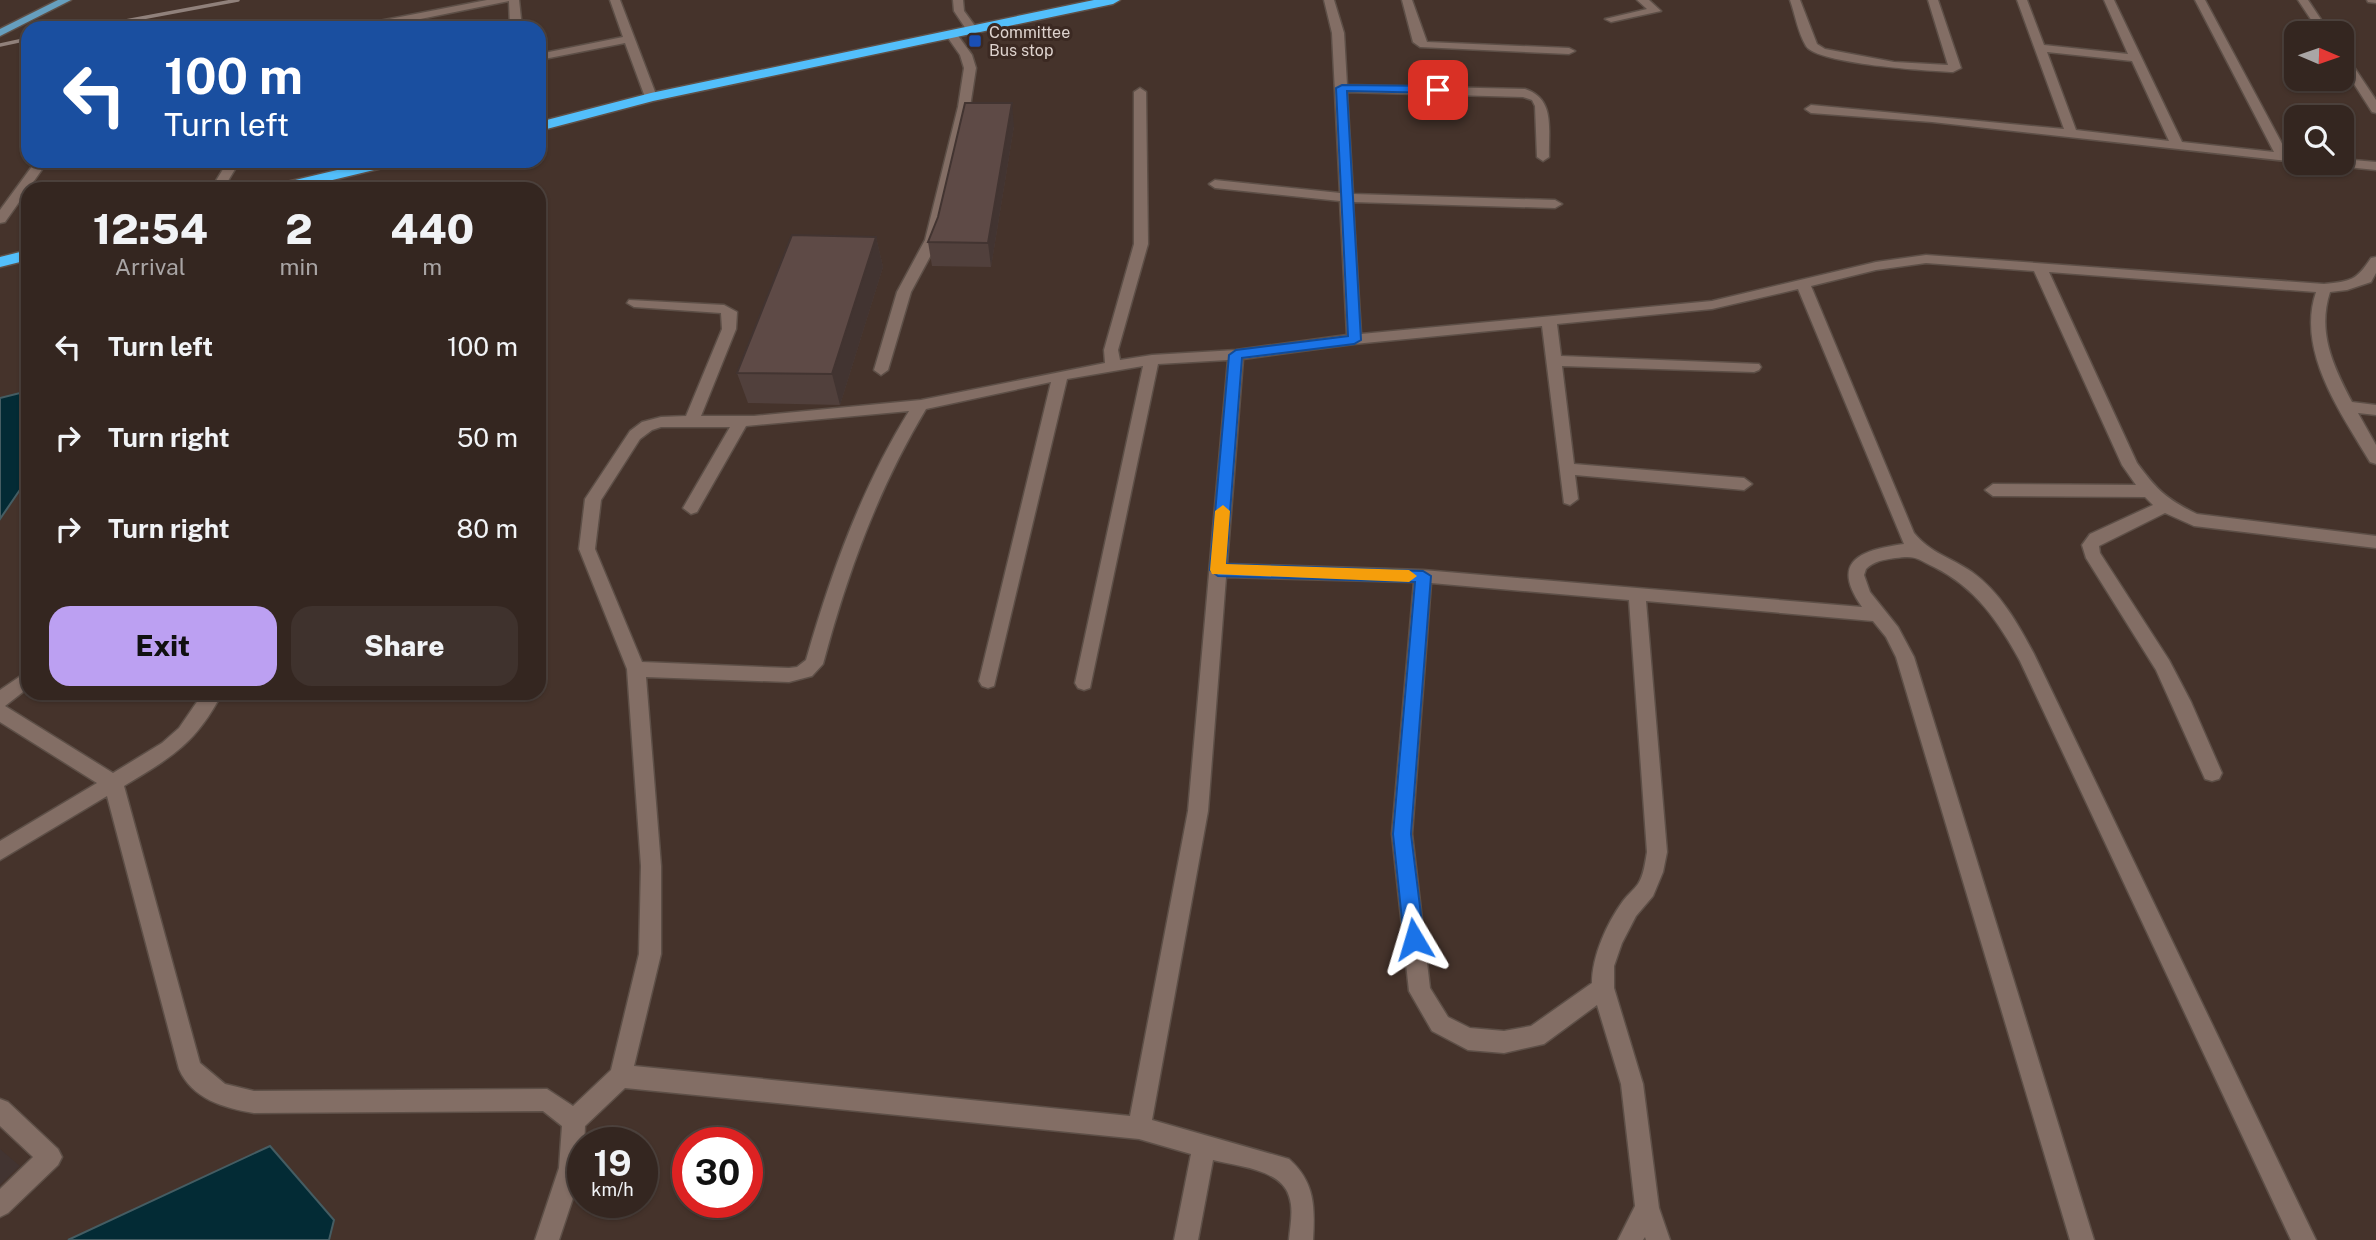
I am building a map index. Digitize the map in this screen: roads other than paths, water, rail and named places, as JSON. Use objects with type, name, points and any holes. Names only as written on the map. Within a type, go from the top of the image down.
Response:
[{"type":"highway","points":[[546,125],[651,97],[1113,0]]},
{"type":"highway","points":[[305,182],[364,168]]},
{"type":"highway","points":[[0,262],[21,257]]},
{"type":"main road","points":[[24,21],[66,0]]},
{"type":"main road","points":[[0,33],[21,22]]},
{"type":"street","points":[[395,21],[504,0]]},
{"type":"street","points":[[514,0],[516,21]]},
{"type":"street","points":[[615,0],[651,97]]},
{"type":"street","points":[[958,0],[959,11],[972,30]]},
{"type":"street","points":[[1329,0],[1338,33],[1354,340]]},
{"type":"street","points":[[1407,0],[1419,42],[1424,45],[1569,51]]},
{"type":"street","points":[[1611,19],[1656,11],[1642,0]]},
{"type":"street","points":[[1795,0],[1812,46],[1822,52],[1894,65],[1952,69],[1955,68],[1933,0]]},
{"type":"street","points":[[2022,0],[2071,135]]},
{"type":"street","points":[[2109,0],[2177,145]]},
{"type":"street","points":[[2200,0],[2284,147]]},
{"type":"street","points":[[2303,0],[2317,21]]},
{"type":"street","points":[[881,370],[904,292],[932,240],[964,107],[970,68],[966,55],[952,35]]},
{"type":"street","points":[[546,56],[630,39]]},
{"type":"street","points":[[2039,48],[2136,58]]},
{"type":"street","points":[[2354,71],[2371,92],[2376,109]]},
{"type":"street","points":[[1342,88],[1525,93],[1536,98],[1541,106],[1543,157]]},
{"type":"street","points":[[1113,367],[1114,338],[1141,244],[1140,92]]},
{"type":"street","points":[[1811,109],[1906,114],[2284,157]]},
{"type":"street","points":[[2354,164],[2376,166]]},
{"type":"street","points":[[1215,184],[1348,198],[1555,204]]},
{"type":"street","points":[[0,219],[21,190]]},
{"type":"street","points":[[547,1240],[571,1168],[574,1121],[621,1076],[650,954],[651,866],[636,670],[587,549],[593,499],[635,435],[647,426],[661,422],[741,421],[921,405],[1060,375],[1152,360],[1236,355],[1354,340],[1712,305],[1876,266],[1926,259],[2323,288],[2371,280],[2376,261]]},
{"type":"street","points":[[2039,266],[2130,465],[2165,506],[2181,515],[2215,524],[2376,542]]},
{"type":"street","points":[[1802,284],[1907,536],[1915,549],[1971,580],[2004,617],[2028,659],[2304,1240]]},
{"type":"street","points":[[2323,288],[2316,320],[2322,347],[2346,406],[2376,458]]},
{"type":"street","points":[[635,303],[724,309],[730,312],[729,329],[691,422]]},
{"type":"street","points":[[1549,321],[1570,499]]},
{"type":"street","points":[[1139,1128],[1198,811],[1236,355]]},
{"type":"street","points":[[1084,683],[1152,360]]},
{"type":"street","points":[[1552,361],[1754,367]]},
{"type":"street","points":[[988,681],[1060,375]]},
{"type":"street","points":[[636,670],[789,675],[800,674],[809,669],[814,664],[835,585],[874,488],[921,405]]},
{"type":"street","points":[[2346,406],[2376,410]]},
{"type":"street","points":[[691,508],[741,421]]},
{"type":"street","points":[[1566,469],[1744,484]]},
{"type":"street","points":[[1993,489],[2150,491]]},
{"type":"street","points":[[2165,506],[2096,538],[2090,545],[2096,561],[2163,665],[2182,702],[2211,773]]},
{"type":"street","points":[[1915,549],[1867,559],[1858,567],[1856,579],[1860,593],[1893,634],[1905,657],[2082,1240]]},
{"type":"street","points":[[1218,570],[1423,576],[1878,615]]},
{"type":"street","points":[[1423,576],[1402,834],[1420,991],[1440,1024],[1468,1039],[1504,1042],[1536,1036],[1602,988]]},
{"type":"street","points":[[1637,594],[1657,852],[1653,873],[1646,889],[1629,909],[1613,940],[1603,966],[1602,988],[1632,1084],[1647,1208],[1658,1240]]},
{"type":"street","points":[[0,700],[21,684]]},
{"type":"street","points":[[0,852],[169,750],[186,733],[208,700]]},
{"type":"street","points":[[0,712],[113,783],[190,1069],[204,1086],[226,1098],[254,1102],[547,1100],[574,1121]]},
{"type":"street","points":[[621,1076],[1139,1128],[1282,1167],[1296,1179],[1304,1196],[1301,1240]]},
{"type":"street","points":[[0,1110],[50,1157],[0,1205]]},
{"type":"street","points":[[1186,1240],[1204,1146]]},
{"type":"street","points":[[1630,1240],[1647,1208]]},
{"type":"water","points":[[21,393],[21,488],[0,519],[0,398]]},
{"type":"water","points":[[270,1146],[334,1220],[329,1240],[68,1240]]},
{"type":"railway","points":[[126,21],[238,0]]},
{"type":"railway","points":[[0,45],[21,40]]},
{"type":"place","name":"Committee Bus stop","points":[[975,41]]}]
